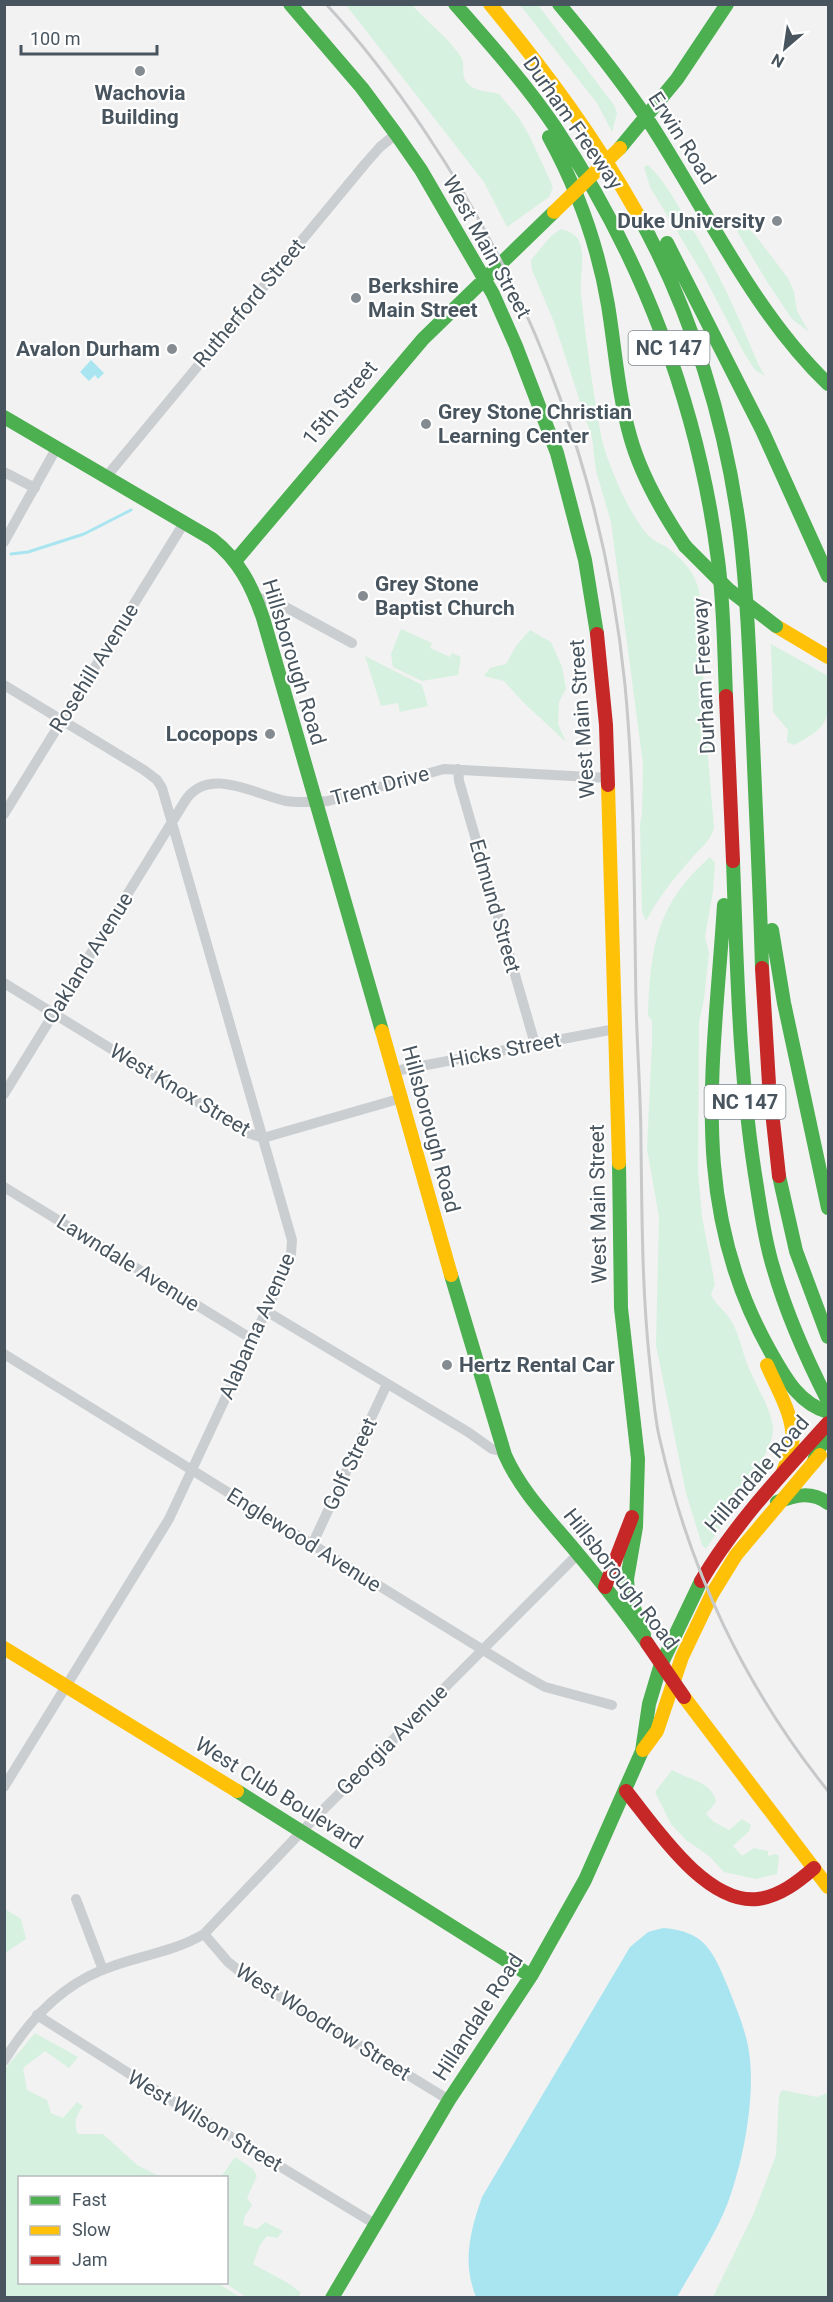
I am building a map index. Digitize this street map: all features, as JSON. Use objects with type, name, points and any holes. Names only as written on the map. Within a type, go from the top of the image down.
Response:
[{"type":"main road","name":"West Main Street","points":[[290,4],[362,88],[396,134],[426,179],[493,294],[544,418],[569,493],[585,560],[597,633],[606,725],[619,1151],[621,1308],[638,1459],[636,1527],[627,1580],[628,1592],[647,1643]]},
{"type":"main road","name":"Durham Freeway","points":[[455,4],[520,79],[578,160],[607,209],[651,300],[680,378],[701,461],[716,543],[723,624],[741,1055],[749,1138],[765,1235],[776,1278],[818,1382],[828,1401]]},
{"type":"main road","name":"Durham Freeway","points":[[490,4],[542,66],[581,118],[611,165],[660,256],[706,376],[722,436],[734,497],[746,591],[769,1081],[783,1192],[797,1255],[828,1337]]},
{"type":"main road","name":"Erwin Road","points":[[559,4],[647,119],[764,308],[798,355],[828,384]]},
{"type":"main road","name":"15th Street","points":[[236,561],[404,360],[483,279],[620,148],[647,119],[696,53],[727,4]]},
{"type":"main road","points":[[470,21],[542,125],[564,164],[580,202],[603,279],[630,437],[654,495],[685,546],[740,601],[828,657]]},
{"type":"main road","points":[[581,118],[617,161],[678,263],[762,430],[828,576]]},
{"type":"main road","name":"Hillsborough Road","points":[[4,417],[184,523],[225,549],[236,561],[256,597],[502,1449],[519,1483],[605,1587],[684,1697],[828,1887]]},
{"type":"main road","points":[[814,648],[828,651]]},
{"type":"main road","points":[[732,810],[727,831],[710,1121],[722,1220],[739,1287],[749,1311],[789,1383],[803,1401],[828,1412]]},
{"type":"main road","points":[[756,826],[766,865],[779,977],[828,1208]]},
{"type":"main road","points":[[749,1311],[753,1332],[789,1418],[791,1447],[783,1472]]},
{"type":"main road","name":"Hillandale Road","points":[[332,2298],[449,2100],[531,1976],[585,1881],[642,1751],[649,1704],[660,1667],[698,1587],[718,1552],[737,1526],[828,1424]]},
{"type":"main road","points":[[814,1462],[817,1450],[828,1438]]},
{"type":"main road","name":"Hillandale Road","points":[[642,1751],[657,1731],[682,1657],[712,1594],[736,1555],[777,1502],[828,1447]]},
{"type":"main road","points":[[777,1502],[808,1493],[828,1503]]},
{"type":"main road","name":"West Main Street","points":[[605,1587],[628,1522],[636,1512]]},
{"type":"main road","name":"West Club Boulevard","points":[[4,1648],[302,1831],[531,1976]]},
{"type":"main road","points":[[626,1791],[696,1874],[711,1887],[727,1895],[753,1899],[770,1896],[792,1885],[814,1868]]},
{"type":"street","name":"Rutherford Street","points":[[106,477],[365,164],[396,134]]},
{"type":"street","points":[[4,543],[56,449]]},
{"type":"street","points":[[4,472],[35,488]]},
{"type":"street","name":"Rosehill Avenue","points":[[4,814],[184,523]]},
{"type":"street","points":[[256,597],[278,603],[352,643]]},
{"type":"street","name":"Alabama Avenue","points":[[4,685],[157,780],[162,788],[292,1240],[291,1254],[286,1266],[169,1519],[4,1787]]},
{"type":"street","name":"Trent Drive","points":[[173,823],[191,793],[214,784],[237,785],[285,801],[315,802],[328,801],[444,768],[608,778]]},
{"type":"street","name":"Edmund Street","points":[[458,769],[459,781],[535,1044]]},
{"type":"street","name":"Oakland Avenue","points":[[4,1094],[173,823]]},
{"type":"street","name":"West Knox Street","points":[[4,983],[248,1133],[263,1138],[402,1098]]},
{"type":"street","name":"Hicks Street","points":[[394,1071],[615,1029]]},
{"type":"street","name":"Lawndale Avenue","points":[[4,1187],[252,1339]]},
{"type":"street","points":[[266,1311],[468,1432],[502,1449]]},
{"type":"street","name":"Englewood Avenue","points":[[4,1354],[544,1687],[612,1705]]},
{"type":"street","name":"Golf Street","points":[[312,1545],[387,1384]]},
{"type":"street","name":"Georgia Avenue","points":[[4,2061],[37,2015],[57,1996],[86,1977],[186,1944],[204,1934],[481,1649],[578,1554]]},
{"type":"street","points":[[76,1899],[103,1970]]},
{"type":"street","name":"West Woodrow Street","points":[[204,1934],[228,1962],[243,1974],[449,2100]]},
{"type":"street","name":"West Wilson Street","points":[[37,2015],[177,2104],[375,2224]]},
{"type":"green space","points":[[346,5],[412,5],[461,57],[464,78],[468,84],[479,90],[499,94],[519,118],[553,187],[549,197],[507,227],[484,182]]},
{"type":"green space","points":[[520,5],[538,5],[614,105],[617,113],[612,132],[597,103]]},
{"type":"green space","points":[[648,165],[667,188],[705,250],[765,376],[755,370],[744,353],[704,276],[650,187],[644,167]]},
{"type":"green space","points":[[734,215],[755,235],[788,278],[794,292],[797,311],[809,332],[792,319],[766,280],[738,233]]},
{"type":"green space","points":[[561,229],[576,236],[581,247],[581,295],[589,363],[602,442],[612,471],[626,502],[642,528],[678,556],[696,581],[700,596],[705,722],[714,828],[707,841],[667,888],[646,921],[642,912],[640,824],[643,764],[611,522],[596,471],[592,438],[554,322],[532,270],[531,260],[551,236]]},
{"type":"green space","points":[[401,629],[432,643],[430,648],[450,657],[452,653],[461,657],[458,675],[422,681],[393,667],[391,654]]},
{"type":"green space","points":[[530,630],[551,642],[562,667],[566,689],[559,702],[558,724],[566,742],[504,681],[484,676],[490,668],[506,664],[516,646]]},
{"type":"green space","points":[[771,644],[828,676],[829,701],[826,718],[816,732],[794,745],[787,742],[788,730],[773,712]]},
{"type":"green space","points":[[365,656],[422,685],[428,706],[400,712],[398,703],[381,706]]},
{"type":"green space","points":[[710,857],[715,863],[705,937],[709,953],[699,1022],[698,1172],[702,1217],[715,1284],[711,1294],[728,1316],[739,1338],[747,1364],[768,1408],[773,1430],[771,1441],[756,1472],[706,1549],[702,1545],[686,1493],[656,1345],[659,1217],[647,1149],[652,1044],[652,1021],[648,1015],[651,968],[655,947],[667,910],[678,892]]},
{"type":"green space","points":[[672,1770],[705,1785],[710,1790],[716,1802],[706,1814],[714,1822],[729,1830],[742,1819],[751,1825],[749,1831],[733,1846],[742,1856],[754,1848],[768,1851],[768,1856],[776,1854],[779,1856],[777,1874],[756,1879],[724,1872],[709,1856],[686,1840],[671,1824],[655,1792]]},
{"type":"green space","points":[[5,1909],[21,1919],[26,1939],[5,1953]]},
{"type":"green space","points":[[35,2033],[78,2057],[69,2068],[45,2051],[23,2068],[27,2090],[47,2100],[51,2113],[63,2118],[77,2102],[83,2106],[76,2120],[78,2134],[103,2134],[137,2165],[159,2176],[18,2176],[18,2284],[219,2284],[240,2297],[5,2298],[5,2069]]},
{"type":"green space","points":[[782,2090],[817,2097],[828,2093],[828,2297],[713,2297],[754,2213],[776,2155],[779,2096]]},
{"type":"green space","points":[[235,2157],[253,2169],[257,2176],[247,2198],[252,2205],[245,2216],[243,2225],[257,2229],[265,2222],[283,2231],[277,2238],[267,2236],[260,2245],[253,2264],[288,2283],[301,2293],[298,2297],[246,2297],[226,2284],[228,2176],[222,2176]]},
{"type":"water","points":[[91,360],[104,373],[98,379],[95,375],[89,381],[80,372]]},
{"type":"water","points":[[663,1928],[689,1933],[698,1938],[712,1953],[728,1987],[748,2044],[751,2089],[743,2150],[727,2205],[704,2252],[677,2297],[476,2297],[469,2272],[469,2247],[482,2197],[630,1947],[648,1932]]},
{"type":"waterway","points":[[11,554],[28,552],[84,534],[131,510]]},
{"type":"railway","points":[[326,4],[391,83],[466,196],[501,261],[532,328],[560,397],[583,467],[601,538],[615,611],[625,685],[634,843],[644,1283],[647,1338],[658,1431],[672,1489],[687,1536],[724,1626],[771,1710],[828,1791]]},
{"type":"traffic: fast","points":[[290,4],[362,88],[396,134],[421,170],[493,294],[516,346],[557,453],[585,560],[597,634]]},
{"type":"traffic: fast","points":[[455,4],[507,64],[555,127],[614,228],[640,280],[662,334],[681,389],[709,502],[722,594],[726,696]]},
{"type":"traffic: fast","points":[[559,4],[648,120],[731,258],[776,325],[828,384]]},
{"type":"traffic: fast","points":[[620,148],[677,79],[727,4]]},
{"type":"traffic: fast","points":[[549,137],[578,198],[599,261],[608,305],[622,403],[630,436],[653,493],[685,546]]},
{"type":"traffic: fast","points":[[236,560],[423,339],[554,212]]},
{"type":"traffic: fast","points":[[638,215],[675,290],[704,370],[716,410],[734,492],[747,611],[762,968]]},
{"type":"traffic: fast","points":[[667,243],[762,430],[828,576]]},
{"type":"traffic: fast","points":[[4,417],[212,539],[230,556],[244,574],[263,618],[382,1031]]},
{"type":"traffic: fast","points":[[685,546],[728,589],[776,626]]},
{"type":"traffic: fast","points":[[733,861],[746,1106],[765,1237],[790,1318],[828,1401]]},
{"type":"traffic: fast","points":[[724,905],[712,1078],[712,1133],[716,1187],[726,1242],[744,1296],[781,1370],[800,1396],[828,1412]]},
{"type":"traffic: fast","points":[[772,930],[784,1003],[828,1208]]},
{"type":"traffic: fast","points":[[619,1163],[621,1308],[638,1459],[636,1527],[627,1579],[628,1592],[644,1635]]},
{"type":"traffic: fast","points":[[779,1176],[796,1251],[828,1337]]},
{"type":"traffic: fast","points":[[451,1275],[505,1455],[511,1468],[536,1504],[602,1583],[647,1643]]},
{"type":"traffic: fast","points":[[814,1462],[817,1450],[828,1438]]},
{"type":"traffic: fast","points":[[777,1502],[803,1495],[816,1497],[828,1503]]},
{"type":"traffic: fast","points":[[332,2298],[449,2100],[531,1976],[585,1880],[642,1751],[649,1704],[660,1667],[701,1581]]},
{"type":"traffic: fast","points":[[237,1791],[531,1976]]},
{"type":"traffic: slow","points":[[490,4],[569,106],[605,159],[638,215]]},
{"type":"traffic: slow","points":[[554,212],[620,148]]},
{"type":"traffic: slow","points":[[776,626],[828,657]]},
{"type":"traffic: slow","points":[[608,785],[619,1163]]},
{"type":"traffic: slow","points":[[382,1031],[451,1275]]},
{"type":"traffic: slow","points":[[767,1365],[785,1404],[791,1424],[791,1448],[783,1472]]},
{"type":"traffic: slow","points":[[643,1750],[657,1731],[682,1657],[712,1594],[736,1555],[820,1455]]},
{"type":"traffic: slow","points":[[4,1648],[237,1791]]},
{"type":"traffic: slow","points":[[684,1697],[828,1887]]},
{"type":"traffic: jam","points":[[597,634],[606,725],[608,785]]},
{"type":"traffic: jam","points":[[726,696],[733,861]]},
{"type":"traffic: jam","points":[[762,968],[769,1084],[779,1176]]},
{"type":"traffic: jam","points":[[701,1581],[744,1519],[828,1423]]},
{"type":"traffic: jam","points":[[605,1587],[632,1517]]},
{"type":"traffic: jam","points":[[647,1643],[684,1697]]},
{"type":"traffic: jam","points":[[626,1791],[683,1861],[720,1890],[739,1898],[758,1899],[774,1895],[795,1883],[814,1868]]},
{"type":"place","name":"Wachovia Building","points":[[140,71]]},
{"type":"place","name":"Duke University","points":[[777,221]]},
{"type":"place","name":"Berkshire Main Street","points":[[356,298]]},
{"type":"place","name":"Avalon Durham","points":[[172,349]]},
{"type":"place","name":"Grey Stone Christian Learning Center","points":[[426,424]]},
{"type":"place","name":"Grey Stone Baptist Church","points":[[363,596]]},
{"type":"place","name":"Locopops","points":[[270,734]]},
{"type":"place","name":"Hertz Rental Car","points":[[447,1365]]}]
